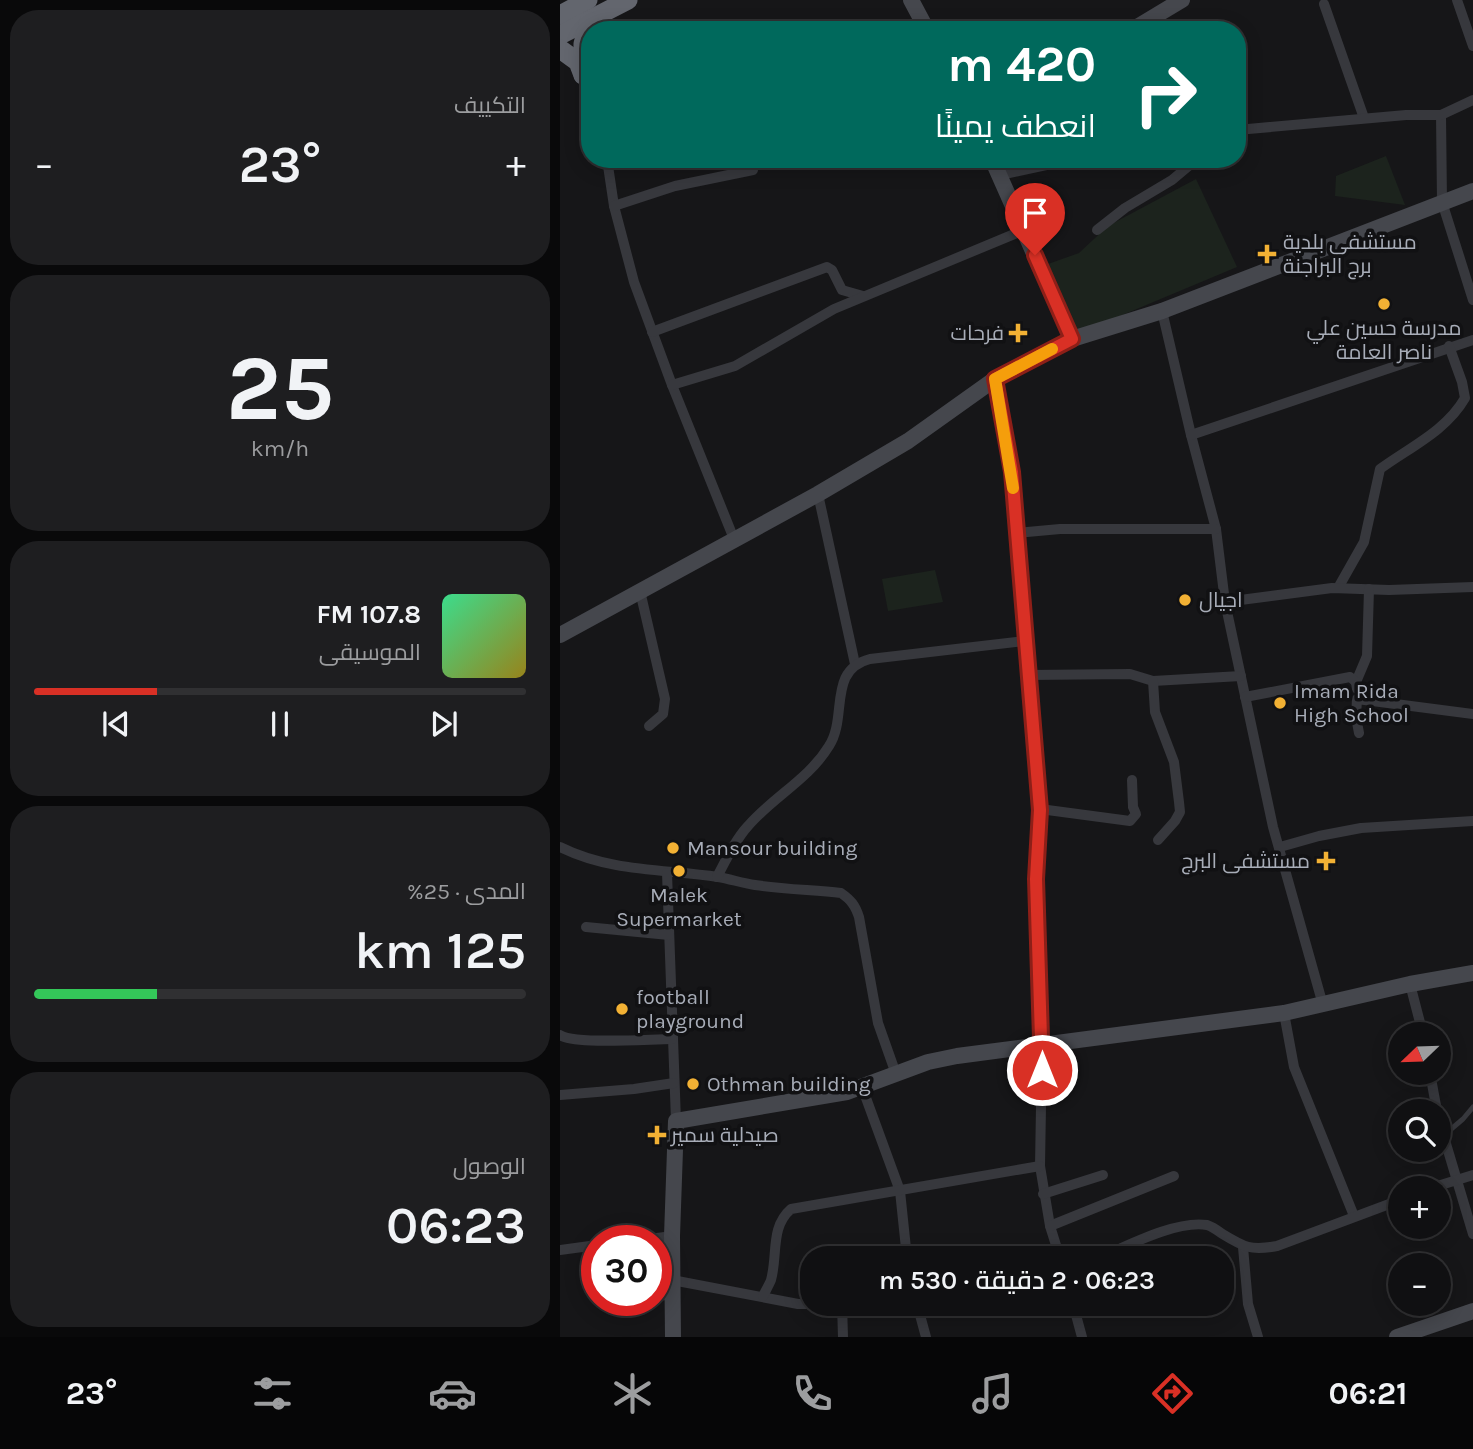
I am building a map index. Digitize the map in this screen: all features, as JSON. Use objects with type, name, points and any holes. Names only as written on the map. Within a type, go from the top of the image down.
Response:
[{"type":"highway","points":[[560,15],[588,0]]},
{"type":"highway","points":[[589,21],[628,0]]},
{"type":"highway","points":[[560,35],[581,25]]},
{"type":"highway","points":[[560,49],[578,62],[581,70]]},
{"type":"street","points":[[911,0],[923,21]]},
{"type":"street","points":[[1144,21],[1164,5],[1182,0]]},
{"type":"street","points":[[1457,0],[1473,46]]},
{"type":"street","points":[[1324,4],[1364,118]]},
{"type":"street","points":[[1246,129],[1364,118],[1441,115],[1473,100]]},
{"type":"street","points":[[1441,115],[1442,202],[1473,300]]},
{"type":"street","points":[[608,168],[623,246],[652,332],[734,539]]},
{"type":"street","points":[[996,168],[1072,339]]},
{"type":"street","points":[[1000,175],[1032,168]]},
{"type":"street","points":[[1097,230],[1125,208],[1172,180],[1186,168]]},
{"type":"street","points":[[614,206],[675,186],[754,170]]},
{"type":"street","points":[[560,635],[818,494],[908,441],[995,379],[1072,339],[1161,311],[1473,191]]},
{"type":"street","points":[[671,385],[735,366],[834,309],[1024,230]]},
{"type":"street","points":[[652,332],[827,267],[832,270],[842,289],[863,296]]},
{"type":"street","points":[[1161,311],[1216,529],[1225,603],[1280,848],[1323,1006]]},
{"type":"street","points":[[1191,435],[1473,340]]},
{"type":"street","points":[[1338,588],[1364,542],[1380,469],[1450,419],[1465,398],[1449,346]]},
{"type":"street","points":[[995,379],[1012,472],[1040,810],[1036,879],[1042,1046],[1040,1166],[1050,1226],[1056,1246]]},
{"type":"street","points":[[818,494],[855,664]]},
{"type":"street","points":[[1016,533],[1060,529],[1216,529]]},
{"type":"street","points":[[1225,603],[1338,588],[1473,587]]},
{"type":"street","points":[[1359,733],[1356,682],[1367,656],[1369,589]]},
{"type":"street","points":[[640,591],[665,699],[663,714],[649,726]]},
{"type":"street","points":[[717,877],[748,826],[810,769],[832,742],[843,684],[855,664],[870,659],[1025,641]]},
{"type":"street","points":[[1028,675],[1130,674],[1153,681],[1241,676]]},
{"type":"street","points":[[1245,697],[1350,677],[1356,682]]},
{"type":"street","points":[[1153,681],[1155,712],[1174,762],[1180,802],[1180,812],[1175,821],[1158,840]]},
{"type":"street","points":[[1357,699],[1473,714]]},
{"type":"street","points":[[1040,810],[1130,821],[1136,814],[1133,807],[1132,780]]},
{"type":"street","points":[[1280,848],[1319,836],[1361,828],[1473,821]]},
{"type":"street","points":[[560,847],[594,861],[667,873],[717,877],[756,885],[841,893],[849,898],[859,917],[878,1023],[896,1074]]},
{"type":"street","points":[[667,873],[676,1121],[672,1236]]},
{"type":"street","points":[[586,927],[669,935]]},
{"type":"street","points":[[676,1121],[862,1087],[938,1060],[1284,1013],[1410,984],[1473,973]]},
{"type":"street","points":[[1410,984],[1420,1022]]},
{"type":"street","points":[[1284,1013],[1294,1067],[1354,1216]]},
{"type":"street","points":[[560,1035],[564,1039],[672,1039]]},
{"type":"street","points":[[560,1095],[674,1083]]},
{"type":"street","points":[[862,1087],[900,1191],[906,1246]]},
{"type":"street","points":[[1451,1162],[1473,1234]]},
{"type":"street","points":[[763,1296],[771,1280],[778,1227],[783,1216],[791,1209],[1040,1166]]},
{"type":"street","points":[[1044,1194],[1103,1175]]},
{"type":"street","points":[[1451,1181],[1473,1175]]},
{"type":"street","points":[[1050,1226],[1174,1176]]},
{"type":"street","points":[[1130,1246],[1192,1225],[1210,1226],[1243,1247],[1252,1249],[1276,1246],[1388,1204]]},
{"type":"street","points":[[560,1250],[581,1247]]},
{"type":"street","points":[[1243,1247],[1248,1304],[1258,1337]]},
{"type":"street","points":[[672,1280],[800,1304]]},
{"type":"street","points":[[1397,1337],[1473,1311]]},
{"type":"street","points":[[668,1316],[673,1337]]},
{"type":"street","points":[[842,1316],[844,1337]]},
{"type":"street","points":[[920,1316],[926,1337]]},
{"type":"street","points":[[1076,1316],[1082,1337]]},
{"type":"lane","points":[[1451,1129],[1473,1107]]},
{"type":"shaded area","points":[[1386,156],[1405,205],[1335,196],[1336,176]]},
{"type":"shaded area","points":[[1196,179],[1237,267],[1077,334],[1048,264],[1079,253],[1108,226]]},
{"type":"shaded area","points":[[935,570],[943,602],[888,611],[882,579]]},
{"type":"slow traffic","points":[[1013,488],[995,379],[1052,349]]},
{"type":"place","name":"مستشفی بلدیة برج البراجنة","points":[[1267,254]]},
{"type":"place","name":"مدرسة حسين علي ناصر العامة","points":[[1384,304]]},
{"type":"place","name":"فرحات","points":[[1018,333]]},
{"type":"place","name":"اجيال","points":[[1185,600]]},
{"type":"place","name":"Imam Rida High School","points":[[1280,703]]},
{"type":"place","name":"Mansour building","points":[[673,848]]},
{"type":"place","name":"مستشفى البرج","points":[[1326,861]]},
{"type":"place","name":"Malek Supermarket","points":[[679,871]]},
{"type":"place","name":"football playground","points":[[622,1009]]},
{"type":"place","name":"Othman building","points":[[693,1084]]},
{"type":"place","name":"صيدلية سمير","points":[[657,1135]]},
{"type":"route","points":[[1035,255],[1072,339],[995,379],[1012,472],[1040,810],[1036,879],[1042,1070]]}]
